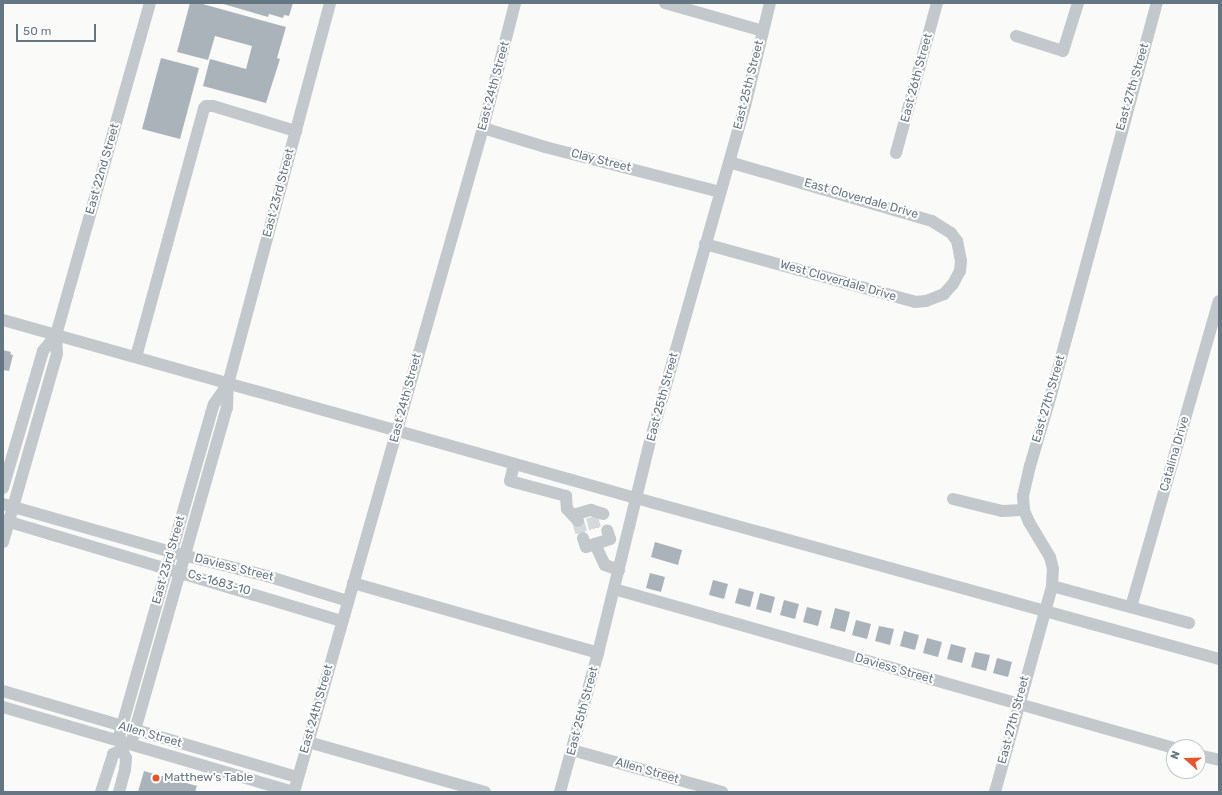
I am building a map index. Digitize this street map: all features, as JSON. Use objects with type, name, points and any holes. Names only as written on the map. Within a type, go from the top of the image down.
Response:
[{"type":"street","name":"East 22nd Street","points":[[3,542],[8,506],[57,354],[56,335],[150,3]]},
{"type":"street","name":"East 23rd Street","points":[[124,744],[135,730],[227,408],[228,384],[330,3]]},
{"type":"street","name":"East 24th Street","points":[[294,792],[483,128],[515,3]]},
{"type":"street","points":[[665,3],[763,31]]},
{"type":"street","name":"East 25th Street","points":[[560,792],[598,652],[636,498],[729,162],[770,3]]},
{"type":"street","name":"East 26th Street","points":[[896,153],[937,3]]},
{"type":"street","points":[[1016,36],[1063,51],[1078,3]]},
{"type":"street","name":"East 27th Street","points":[[995,792],[1052,586],[1053,569],[1050,557],[1029,522],[1024,510],[1024,496],[1030,466],[1051,395],[1157,3]]},
{"type":"street","points":[[136,358],[204,108],[206,106],[213,106],[296,131]]},
{"type":"street","name":"Clay Street","points":[[483,128],[545,147],[720,192]]},
{"type":"street","name":"East Cloverdale Drive","points":[[729,162],[932,220],[951,233],[957,241],[961,256],[960,271]]},
{"type":"street","name":"West Cloverdale Drive","points":[[706,244],[914,302],[926,301],[944,294],[953,284],[960,271]]},
{"type":"street","name":"Catalina Drive","points":[[1131,607],[1219,301]]},
{"type":"street","points":[[3,320],[514,464],[1219,659]]},
{"type":"street","name":"East 22nd Street","points":[[3,488],[43,351],[56,335]]},
{"type":"street","name":"East 23rd Street","points":[[124,744],[122,727],[166,568],[214,404],[228,384]]},
{"type":"street","points":[[514,464],[510,480],[566,496],[566,509],[586,516]]},
{"type":"street","points":[[953,499],[1002,511],[1024,510]]},
{"type":"street","name":"Daviess Street","points":[[8,506],[171,552],[267,576],[348,601]]},
{"type":"street","name":"Cs-1683-10","points":[[6,521],[342,621]]},
{"type":"street","points":[[583,538],[586,547],[599,537],[605,566],[619,570]]},
{"type":"street","points":[[353,583],[598,652]]},
{"type":"street","points":[[1052,586],[1189,623]]},
{"type":"street","name":"Daviess Street","points":[[614,589],[1166,746]]},
{"type":"street","name":"Allen Street","points":[[3,691],[122,727],[298,777]]},
{"type":"street","name":"Allen Street","points":[[3,707],[124,744],[294,792]]},
{"type":"street","points":[[308,742],[485,792]]},
{"type":"street","points":[[101,792],[113,754],[124,744]]},
{"type":"street","points":[[119,792],[125,770],[126,758],[124,744]]},
{"type":"street","name":"Allen Street","points":[[572,750],[722,792]]},
{"type":"street","points":[[1206,757],[1219,760]]},
{"type":"building","points":[[190,3],[199,3],[286,27],[277,58],[280,59],[266,103],[203,86],[210,59],[246,69],[252,46],[215,36],[208,60],[177,52]]},
{"type":"building","points":[[220,3],[293,3],[289,16],[284,15],[283,18],[269,14],[268,17]]},
{"type":"building","points":[[161,58],[199,68],[180,139],[142,129]]},
{"type":"building","points":[[3,350],[11,352],[10,354],[13,355],[9,371],[3,370]]},
{"type":"building","points":[[655,542],[682,550],[678,565],[651,557]]},
{"type":"building","points":[[650,573],[665,577],[661,592],[646,588]]},
{"type":"building","points":[[713,580],[728,584],[724,599],[709,595]]},
{"type":"building","points":[[739,588],[754,592],[750,607],[735,603]]},
{"type":"building","points":[[760,593],[775,597],[771,613],[756,609]]},
{"type":"building","points":[[784,600],[799,604],[795,619],[780,615]]},
{"type":"building","points":[[807,607],[822,611],[818,626],[803,622]]},
{"type":"building","points":[[835,608],[850,612],[845,632],[830,628]]},
{"type":"building","points":[[856,620],[871,624],[867,639],[852,635]]},
{"type":"building","points":[[879,626],[894,629],[890,645],[875,641]]},
{"type":"building","points":[[904,631],[919,635],[915,650],[900,646]]},
{"type":"building","points":[[927,638],[942,642],[938,657],[923,653]]},
{"type":"building","points":[[951,644],[966,648],[962,663],[947,659]]},
{"type":"building","points":[[975,652],[990,655],[986,671],[971,667]]},
{"type":"building","points":[[997,658],[1012,662],[1008,677],[993,673]]},
{"type":"building","name":"Matthew's Table","points":[[144,771],[197,786],[195,792],[138,792]]},
{"type":"tunnel","points":[[592,517],[596,533]]},
{"type":"tunnel","points":[[578,521],[583,538]]},
{"type":"place","name":"Matthew's Table","points":[[156,778]]}]
